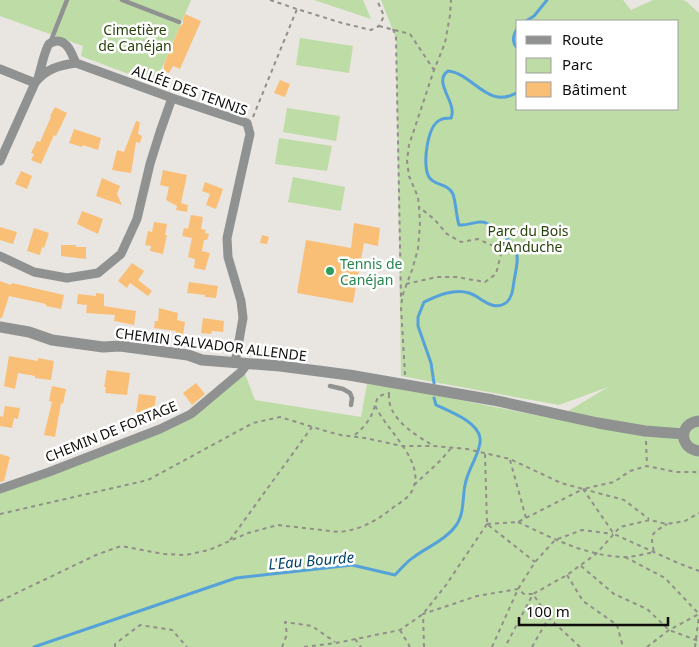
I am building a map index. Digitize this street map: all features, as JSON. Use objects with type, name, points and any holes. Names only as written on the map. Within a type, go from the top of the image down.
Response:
[{"type":"street","points":[[0,161],[37,80],[49,44],[60,41],[66,44],[76,63],[62,64],[37,80]]},
{"type":"street","name":"ALLÉE DES TENNIS","points":[[76,63],[247,123],[250,134],[227,238],[228,257],[241,301],[243,318],[241,364]]},
{"type":"street","points":[[0,69],[37,80]]},
{"type":"street","points":[[0,256],[34,272],[66,278],[98,273],[121,254],[137,219],[150,164],[172,98]]},
{"type":"street","name":"CHEMIN SALVADOR ALLENDE","points":[[0,327],[29,332],[52,340],[188,355],[202,360],[280,366],[332,373],[403,388],[420,388],[493,400],[645,431]]},
{"type":"street","name":"CHEMIN DE FORTAGE","points":[[0,489],[49,472],[191,414],[241,372],[241,364]]},
{"type":"street","points":[[699,421],[687,426],[684,434],[688,447],[699,451]]},
{"type":"street","points":[[645,431],[684,434]]},
{"type":"lane","points":[[49,44],[67,0]]},
{"type":"lane","points":[[122,0],[179,22]]},
{"type":"lane","points":[[330,386],[350,393],[352,398],[351,405]]},
{"type":"path","points":[[270,0],[342,23],[371,30],[379,26],[384,16],[377,0]]},
{"type":"path","points":[[401,306],[418,249],[420,224],[418,197],[409,176],[406,161],[409,144],[445,43],[451,0]]},
{"type":"path","points":[[247,123],[254,116],[297,9]]},
{"type":"path","points":[[379,26],[410,34],[434,70]]},
{"type":"path","points":[[354,436],[369,421],[378,397],[399,394],[405,379],[401,306],[396,38],[393,29]]},
{"type":"path","points":[[406,284],[437,277],[485,282],[496,274],[502,250],[478,239],[461,242],[447,234],[420,206]]},
{"type":"path","points":[[389,394],[388,399],[392,410],[399,421],[416,435],[434,446]]},
{"type":"path","points":[[0,601],[96,555],[121,546],[162,554],[186,555],[209,550],[248,533],[278,525],[328,532],[350,531],[364,526],[386,514],[406,498],[414,485],[415,471],[411,458],[376,408],[376,405]]},
{"type":"path","points":[[0,514],[148,480],[253,423],[280,417],[329,432],[402,446],[451,447],[510,459],[561,483],[624,500],[650,520],[667,524],[685,521],[699,513]]},
{"type":"path","points":[[229,542],[312,427]]},
{"type":"path","points":[[645,431],[647,466]]},
{"type":"path","points":[[414,485],[441,460],[451,447]]},
{"type":"path","points":[[424,647],[423,614],[446,585],[487,524],[484,454]]},
{"type":"path","points":[[510,459],[526,518]]},
{"type":"path","points":[[487,524],[518,522],[583,489],[614,482],[630,471],[647,466],[676,472],[694,472],[699,474]]},
{"type":"path","points":[[583,489],[614,534]]},
{"type":"path","points":[[304,647],[336,643],[400,630],[423,614],[477,596],[518,589],[524,594],[533,594],[581,566],[596,554],[620,527],[650,520]]},
{"type":"path","points":[[518,522],[555,540],[596,554],[625,557],[654,552]]},
{"type":"path","points":[[487,524],[535,562]]},
{"type":"path","points":[[654,552],[651,538],[653,533],[667,524]]},
{"type":"path","points":[[492,647],[518,589],[535,562],[555,540],[582,530],[614,534],[699,571]]},
{"type":"path","points":[[625,557],[665,578],[699,615],[696,647]]},
{"type":"path","points":[[581,566],[614,594],[647,609],[669,630],[699,642]]},
{"type":"path","points":[[567,575],[582,601],[617,625],[623,647]]},
{"type":"path","points":[[533,594],[549,618],[580,647]]},
{"type":"path","points":[[505,647],[533,594]]},
{"type":"path","points":[[647,647],[669,630],[699,615]]},
{"type":"path","points":[[532,647],[549,618]]},
{"type":"path","points":[[282,647],[287,634],[285,622],[312,626],[336,643]]},
{"type":"path","points":[[114,647],[115,644],[140,625],[172,630],[187,647]]},
{"type":"path","points":[[400,630],[410,647]]},
{"type":"path","points":[[354,638],[361,647]]},
{"type":"green space","name":"Cimetière de Canéjan","points":[[0,0],[191,0],[155,84],[81,56],[83,46],[0,16]]},
{"type":"green space","points":[[314,0],[363,0],[371,19]]},
{"type":"green space","name":"Parc du Bois d'Anduche","points":[[381,0],[623,0],[631,10],[653,0],[686,1],[699,13],[699,647],[0,647],[0,488],[191,414],[245,374],[255,400],[361,417],[367,384],[404,389],[555,419],[608,387],[559,405],[401,376],[396,38]]},
{"type":"green space","points":[[300,38],[353,46],[349,73],[296,65]]},
{"type":"green space","points":[[287,108],[340,116],[336,141],[283,132]]},
{"type":"green space","points":[[279,138],[332,146],[327,171],[275,164]]},
{"type":"green space","points":[[293,177],[345,187],[341,211],[288,202]]},
{"type":"building","points":[[185,14],[201,21],[180,69],[173,66],[169,73],[164,71],[164,64],[180,26],[183,24]]},
{"type":"building","points":[[280,80],[290,84],[285,97],[274,93]]},
{"type":"building","points":[[55,107],[67,113],[56,136],[54,135],[41,164],[31,160],[34,154],[31,153],[37,141],[40,142]]},
{"type":"building","points":[[136,121],[140,122],[138,134],[142,136],[140,143],[136,142],[131,173],[112,170],[117,150],[124,152]]},
{"type":"building","points":[[74,129],[101,138],[98,150],[69,143]]},
{"type":"building","points":[[163,170],[187,175],[181,203],[188,205],[187,212],[176,210],[177,206],[166,200],[169,187],[160,185]]},
{"type":"building","points":[[21,171],[32,176],[27,189],[15,184]]},
{"type":"building","points":[[102,178],[120,186],[117,194],[122,205],[96,196]]},
{"type":"building","points":[[205,182],[223,189],[216,209],[206,205],[210,194],[202,191]]},
{"type":"building","points":[[82,211],[103,219],[98,234],[77,224]]},
{"type":"building","points":[[191,215],[203,217],[201,229],[206,230],[205,233],[209,234],[207,240],[204,240],[202,251],[210,253],[205,270],[194,268],[195,259],[188,257],[192,238],[182,236],[184,228],[188,229]]},
{"type":"building","points":[[154,222],[167,224],[163,254],[150,251],[151,246],[145,245],[148,231],[152,232]]},
{"type":"building","name":"Tennis de Canéjan","points":[[354,223],[380,228],[378,246],[364,243],[353,303],[297,293],[306,240],[351,248]]},
{"type":"building","points":[[0,227],[17,232],[13,244],[0,240]]},
{"type":"building","points":[[34,228],[49,233],[40,255],[27,251]]},
{"type":"building","points":[[262,235],[269,237],[267,244],[260,243]]},
{"type":"building","points":[[61,245],[86,247],[86,259],[61,256]]},
{"type":"building","points":[[132,263],[144,271],[138,280],[152,291],[148,296],[130,283],[127,288],[118,281]]},
{"type":"building","points":[[0,281],[11,285],[12,283],[64,295],[61,309],[9,296],[2,318],[0,318]]},
{"type":"building","points":[[189,282],[218,286],[216,298],[187,293]]},
{"type":"building","points":[[96,293],[104,294],[104,306],[136,311],[134,325],[114,321],[115,315],[86,313],[87,305],[77,304],[78,294],[96,296]]},
{"type":"building","points":[[159,308],[178,313],[177,320],[185,322],[183,335],[175,334],[176,331],[154,328],[155,321],[158,321]]},
{"type":"building","points":[[203,318],[224,321],[223,332],[201,333]]},
{"type":"building","points":[[9,356],[38,361],[38,358],[54,361],[51,380],[18,373],[15,389],[4,386]]},
{"type":"building","points":[[107,370],[130,373],[127,395],[105,393],[106,387],[104,387]]},
{"type":"building","points":[[196,383],[205,394],[192,405],[183,393]]},
{"type":"building","points":[[52,386],[66,389],[63,404],[61,403],[55,437],[44,435],[52,402],[49,401]]},
{"type":"building","points":[[139,394],[156,396],[154,410],[151,410],[150,414],[136,412]]},
{"type":"building","points":[[5,406],[20,408],[18,419],[14,418],[12,428],[0,426],[0,416],[3,417]]},
{"type":"building","points":[[0,454],[10,457],[4,481],[0,482]]},
{"type":"waterway","name":"L'Eau Bourde","points":[[528,20],[534,16],[547,0]]},
{"type":"waterway","name":"L'Eau Bourde","points":[[516,31],[514,38],[516,46]]},
{"type":"waterway","name":"L'Eau Bourde","points":[[434,383],[431,363],[418,326],[418,317],[424,302],[434,297],[457,291],[469,293],[495,306],[504,304],[512,294],[517,258],[511,242],[488,224],[479,222],[459,225],[451,190],[434,182],[429,177],[426,164],[429,138],[436,124],[441,119],[451,118],[452,112],[444,87],[444,76],[448,71],[457,73],[489,94],[498,97],[507,97],[516,93]]},
{"type":"waterway","name":"L'Eau Bourde","points":[[34,647],[236,578],[352,565],[395,575],[411,559],[450,533],[458,523],[462,513],[466,481],[480,445],[480,438],[474,427],[469,422],[436,405],[434,398]]},
{"type":"place","name":"Tennis de Canéjan","points":[[330,271]]}]
